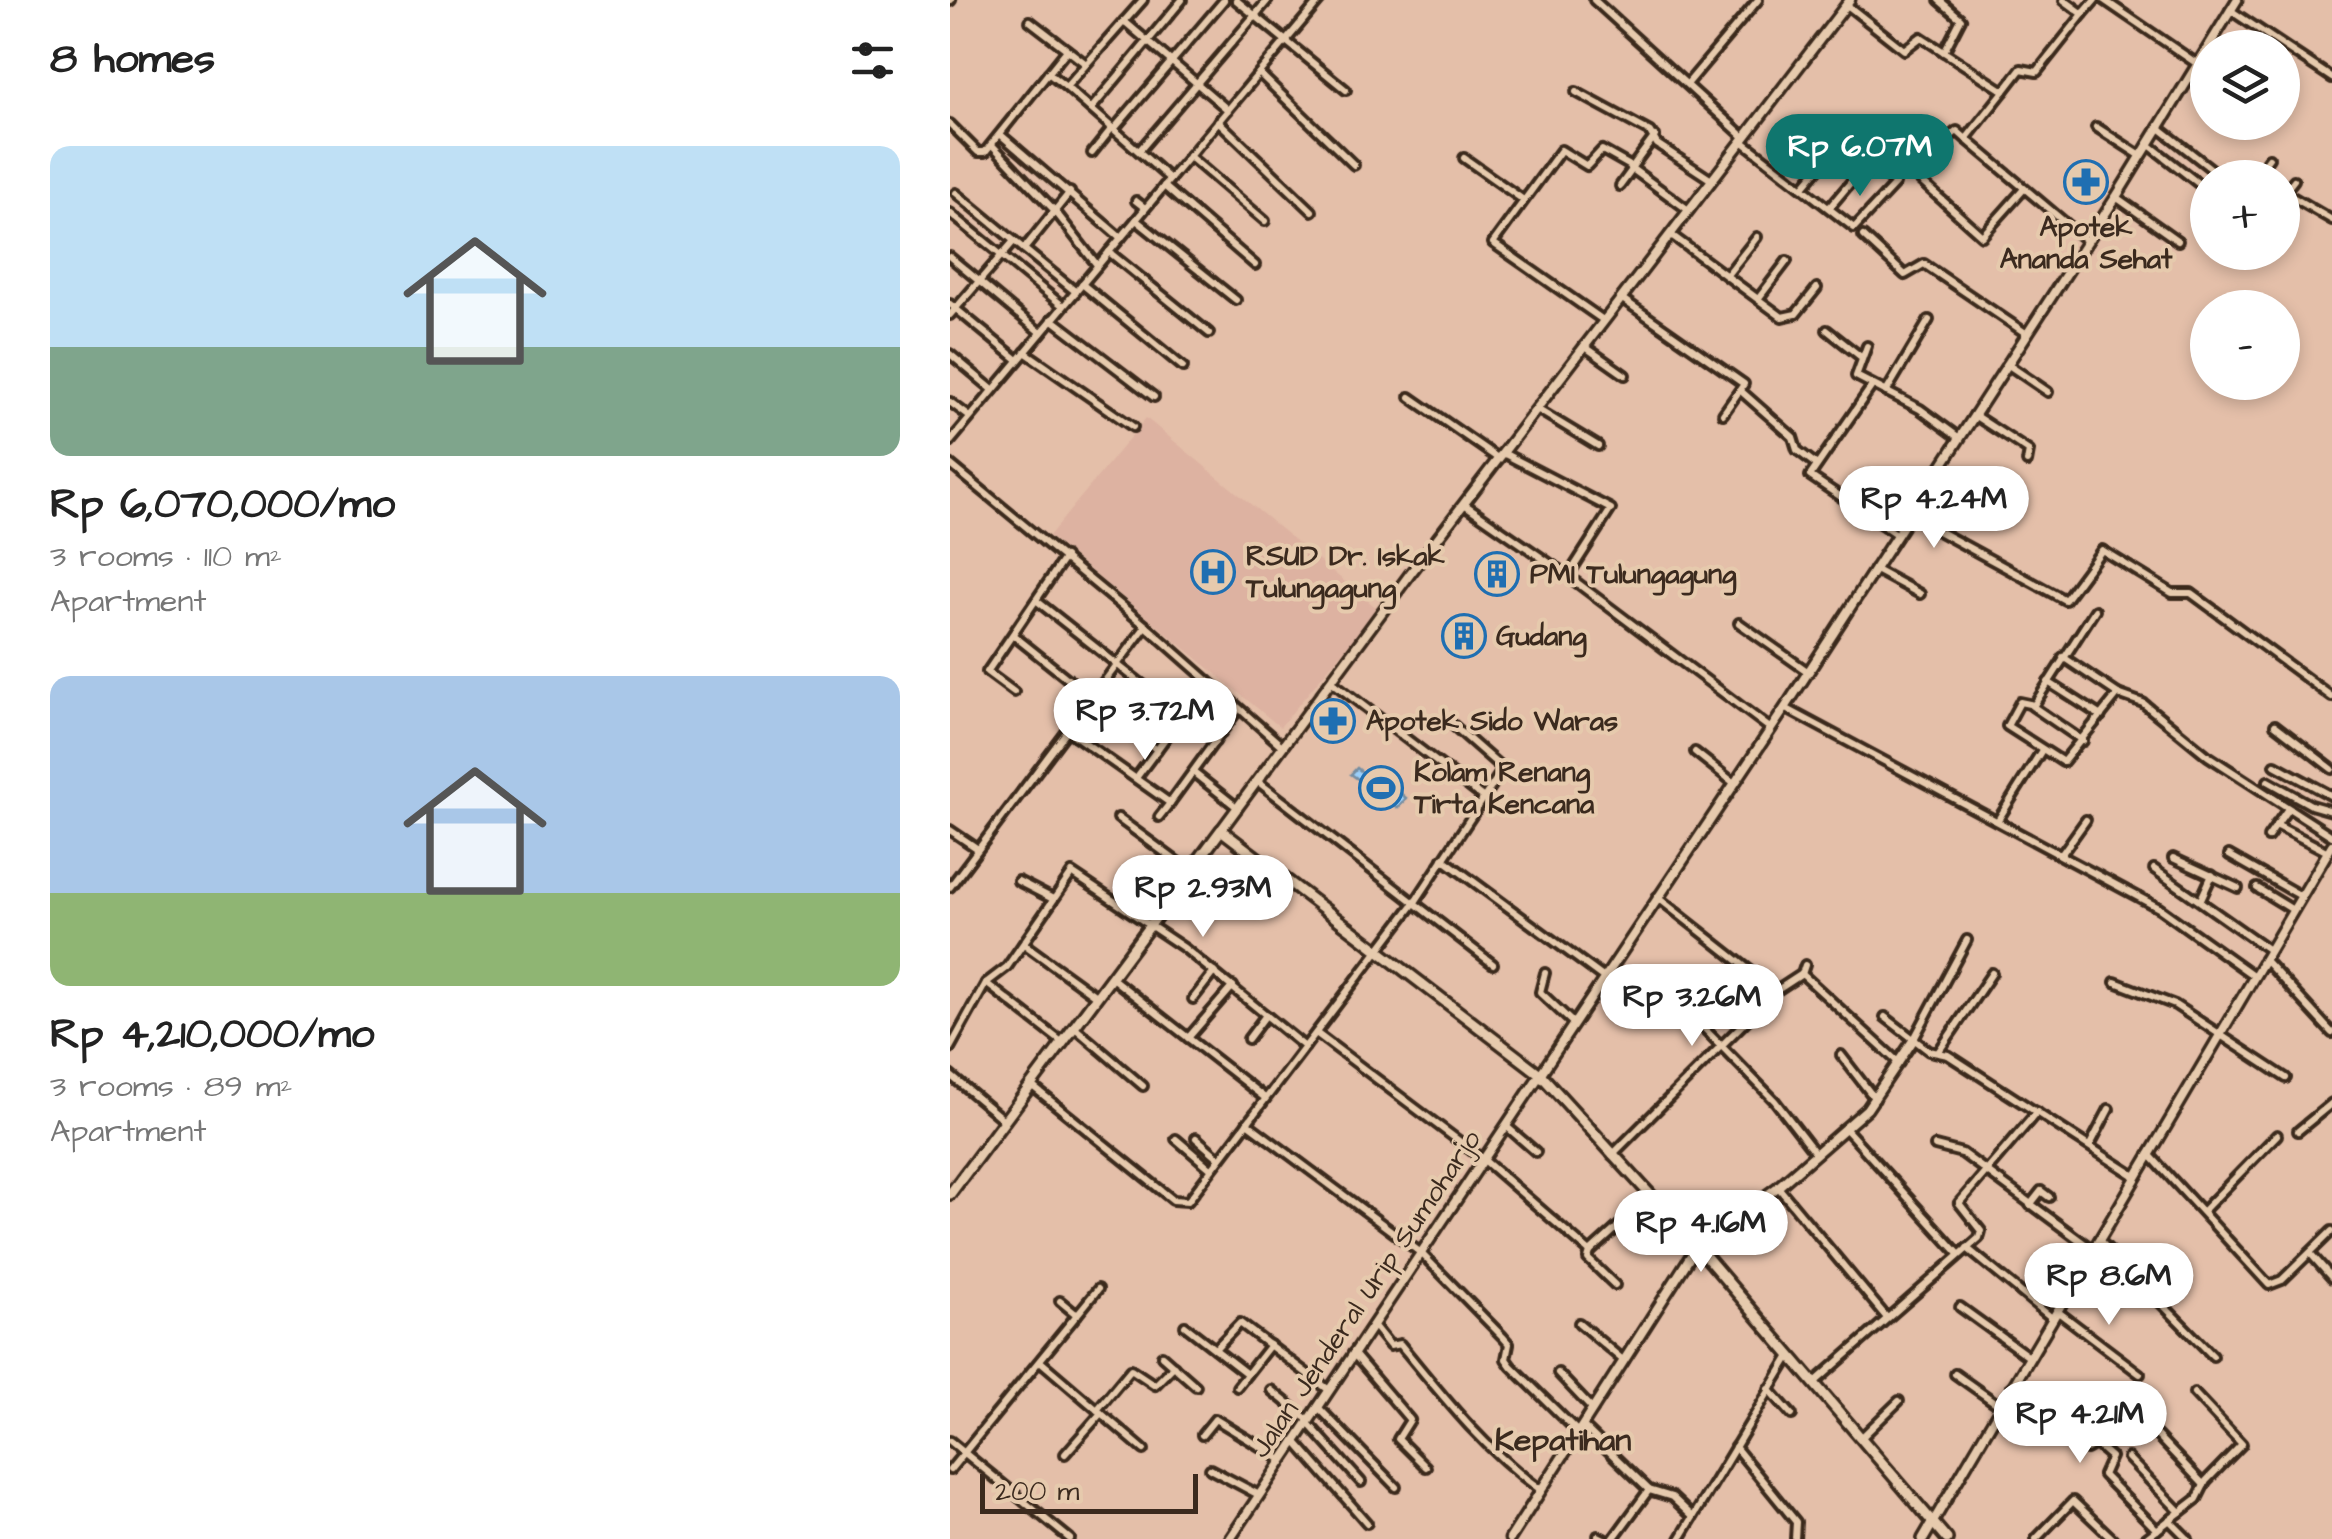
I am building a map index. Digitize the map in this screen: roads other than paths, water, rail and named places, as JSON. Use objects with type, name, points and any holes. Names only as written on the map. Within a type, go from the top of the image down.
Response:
[{"type":"main road","points":[[950,1194],[1221,830],[1540,1074],[1697,1246],[1947,1539]]},
{"type":"main road","points":[[1922,1539],[1933,1522]]},
{"type":"street","points":[[1066,87],[1143,0]]},
{"type":"street","points":[[1092,153],[1224,0]]},
{"type":"street","points":[[1236,0],[1346,90]]},
{"type":"street","points":[[1139,152],[1268,0]]},
{"type":"street","points":[[950,442],[1320,0]]},
{"type":"street","points":[[1594,0],[1688,82],[1742,138],[1829,208],[1856,228],[1895,184],[1842,141],[1803,187]]},
{"type":"street","points":[[1688,82],[1758,0]]},
{"type":"street","points":[[1939,0],[1961,22],[1944,52]]},
{"type":"street","points":[[2064,0],[2083,14]]},
{"type":"street","points":[[1966,139],[2021,69],[2037,72],[2094,0]]},
{"type":"street","points":[[2104,0],[2190,59]]},
{"type":"street","name":"Jalan Jenderal Urip Sumoharjo","points":[[2217,30],[2237,0]]},
{"type":"street","points":[[1091,109],[1180,1]]},
{"type":"street","points":[[1221,830],[1603,320],[1849,2],[1904,50],[1921,37],[2004,91]]},
{"type":"street","points":[[2230,10],[2332,78]]},
{"type":"street","points":[[1030,21],[1086,64]]},
{"type":"street","points":[[1124,21],[1228,110]]},
{"type":"street","points":[[950,124],[954,134],[978,152],[993,146],[1067,50]]},
{"type":"street","points":[[1048,73],[1170,179]]},
{"type":"street","points":[[1259,73],[1354,165]]},
{"type":"street","name":"Jalan Jenderal Urip Sumoharjo","points":[[1230,1539],[1771,730],[2116,197],[2190,73]]},
{"type":"street","points":[[1576,92],[1656,136]]},
{"type":"street","points":[[1218,121],[1312,211]]},
{"type":"street","points":[[2096,127],[2141,156]]},
{"type":"street","points":[[2158,127],[2200,160]]},
{"type":"street","points":[[1934,150],[1957,132],[2087,241]]},
{"type":"street","points":[[1001,135],[1121,238]]},
{"type":"street","points":[[1656,136],[1657,144],[1710,179]]},
{"type":"street","points":[[1620,186],[1656,136]]},
{"type":"street","points":[[2148,144],[2190,177]]},
{"type":"street","points":[[993,146],[1055,210],[1098,266]]},
{"type":"street","points":[[1603,320],[1494,247],[1522,199],[1562,150],[1587,166],[1602,150],[1688,209]]},
{"type":"street","points":[[1190,156],[1265,221]]},
{"type":"street","points":[[1464,158],[1522,199]]},
{"type":"street","points":[[1829,208],[1868,162]]},
{"type":"street","points":[[1912,173],[1982,236],[2023,190]]},
{"type":"street","points":[[1164,186],[1256,265]]},
{"type":"street","points":[[1024,249],[1070,192]]},
{"type":"street","points":[[956,193],[1076,292]]},
{"type":"street","points":[[2116,197],[2178,241]]},
{"type":"street","points":[[1136,201],[1145,208]]},
{"type":"street","points":[[2300,202],[2332,220]]},
{"type":"street","points":[[950,212],[1063,306]]},
{"type":"street","points":[[1136,220],[1236,300]]},
{"type":"street","points":[[1669,233],[1787,318],[1818,288]]},
{"type":"street","points":[[1863,236],[1905,275],[1924,264],[2027,334]]},
{"type":"street","points":[[1727,276],[1757,237]]},
{"type":"street","points":[[1014,241],[952,309],[1018,360]]},
{"type":"street","points":[[1109,252],[1209,333]]},
{"type":"street","points":[[950,257],[1041,333]]},
{"type":"street","points":[[1758,299],[1787,261]]},
{"type":"street","points":[[1082,284],[1184,368]]},
{"type":"street","points":[[1621,298],[1741,382],[1742,392],[1793,438],[1796,450],[1817,464]]},
{"type":"street","points":[[1052,319],[1154,397]]},
{"type":"street","points":[[1886,392],[1929,320]]},
{"type":"street","points":[[1826,330],[1861,357]]},
{"type":"street","points":[[1584,346],[1625,375]]},
{"type":"street","points":[[1867,346],[1856,376],[1920,409],[1958,437]]},
{"type":"street","points":[[1025,352],[1133,427]]},
{"type":"street","points":[[950,354],[993,390]]},
{"type":"street","points":[[2007,364],[2048,392]]},
{"type":"street","points":[[1872,386],[1811,476],[1896,534]]},
{"type":"street","points":[[1723,414],[1742,392]]},
{"type":"street","points":[[1410,398],[1501,456],[1611,510],[1568,576]]},
{"type":"street","points":[[950,402],[970,418]]},
{"type":"street","points":[[1537,410],[1598,446]]},
{"type":"street","points":[[1972,414],[2029,451],[2027,462]]},
{"type":"street","points":[[950,464],[1065,557],[1282,746]]},
{"type":"street","points":[[1464,504],[1568,576],[1771,730]]},
{"type":"street","points":[[1909,515],[2065,600],[2102,550],[2172,593],[2191,593],[2332,697]]},
{"type":"street","points":[[1014,692],[987,672],[1065,557]]},
{"type":"street","points":[[1874,569],[1920,594]]},
{"type":"street","points":[[1037,601],[1215,742]]},
{"type":"street","points":[[2032,706],[2094,610]]},
{"type":"street","points":[[1738,622],[1807,671]]},
{"type":"street","points":[[950,887],[1146,626]]},
{"type":"street","points":[[1012,635],[1157,750]]},
{"type":"street","points":[[2063,657],[2118,694],[2142,703],[2208,756],[2286,810],[2332,836]]},
{"type":"street","points":[[1331,681],[1484,799]]},
{"type":"street","points":[[2048,682],[2102,716]]},
{"type":"street","points":[[2083,740],[2020,702],[2007,728],[2065,762],[2083,740],[2102,716],[2118,694]]},
{"type":"street","points":[[1785,708],[2159,908],[2254,976]]},
{"type":"street","points":[[1159,817],[1237,711]]},
{"type":"street","points":[[1136,778],[1182,716]]},
{"type":"street","points":[[1031,1085],[1178,1202],[1188,1200],[1415,902],[1504,766],[1446,718]]},
{"type":"street","points":[[2275,725],[2332,769]]},
{"type":"street","points":[[1067,730],[1170,803]]},
{"type":"street","points":[[1998,820],[2042,750]]},
{"type":"street","points":[[1696,752],[1734,784]]},
{"type":"street","points":[[2275,765],[2332,796]]},
{"type":"street","points":[[1194,773],[1238,808]]},
{"type":"street","points":[[2268,781],[2310,805],[2332,811]]},
{"type":"street","points":[[1257,782],[1493,964]]},
{"type":"street","points":[[2268,836],[2286,810]]},
{"type":"street","points":[[1118,818],[1192,873]]},
{"type":"street","points":[[2061,855],[2086,820]]},
{"type":"street","points":[[1933,1522],[2330,848],[2276,825]]},
{"type":"street","points":[[950,830],[978,850]]},
{"type":"street","points":[[2229,855],[2301,896]]},
{"type":"street","points":[[2173,858],[2238,888]]},
{"type":"street","points":[[1443,859],[1604,978]]},
{"type":"street","points":[[2154,869],[2201,899],[2267,954],[2332,1033]]},
{"type":"street","points":[[950,1048],[986,983],[1006,967],[1024,944],[1072,873],[1233,986],[1306,1047]]},
{"type":"street","points":[[2201,899],[2212,875]]},
{"type":"street","points":[[1018,881],[1053,899]]},
{"type":"street","points":[[2257,888],[2293,910]]},
{"type":"street","points":[[1657,897],[1776,991]]},
{"type":"street","points":[[1510,1539],[1697,1246],[1778,1186],[1875,1100],[1914,1039],[1967,940]]},
{"type":"street","points":[[1024,944],[1098,998]]},
{"type":"street","points":[[1612,1155],[1776,991],[1802,974],[1805,965]]},
{"type":"street","points":[[1193,999],[1214,972]]},
{"type":"street","points":[[1545,972],[1540,992],[1574,1024]]},
{"type":"street","points":[[1939,1051],[1992,973]]},
{"type":"street","points":[[1802,974],[1899,1063]]},
{"type":"street","points":[[1113,980],[1265,1098]]},
{"type":"street","points":[[2115,982],[2174,1004],[2286,1078]]},
{"type":"street","points":[[986,983],[1063,1044]]},
{"type":"street","points":[[1188,1038],[1233,986]]},
{"type":"street","points":[[1248,1038],[1266,1015]]},
{"type":"street","points":[[1693,1017],[1775,1100],[1785,1120],[1816,1154]]},
{"type":"street","points":[[1885,1017],[1929,1052],[1939,1051],[2136,1176]]},
{"type":"street","points":[[1075,1028],[1143,1086]]},
{"type":"street","points":[[1316,1033],[1484,1160],[1590,1252]]},
{"type":"street","points":[[1841,1055],[1875,1100]]},
{"type":"street","points":[[950,1075],[1005,1121]]},
{"type":"street","points":[[2298,1131],[2332,1104]]},
{"type":"street","points":[[2090,1145],[2109,1109]]},
{"type":"street","points":[[1814,1383],[1982,1233],[1959,1203],[2037,1112]]},
{"type":"street","points":[[1246,1122],[1421,1253],[1503,1336],[1509,1344],[1508,1362],[1649,1490],[1672,1497],[1693,1517]]},
{"type":"street","points":[[1506,1126],[1536,1152]]},
{"type":"street","points":[[1844,1128],[1958,1253]]},
{"type":"street","points":[[2203,1211],[2278,1135]]},
{"type":"street","points":[[1196,1138],[1220,1158]]},
{"type":"street","points":[[1176,1139],[1211,1169]]},
{"type":"street","points":[[1935,1146],[1962,1153],[2092,1250]]},
{"type":"street","points":[[2149,1154],[2269,1285],[2279,1282],[2332,1232]]},
{"type":"street","points":[[1778,1186],[1887,1318]]},
{"type":"street","points":[[2030,1205],[2041,1191],[2049,1197]]},
{"type":"street","points":[[1615,1284],[1588,1259],[1590,1252],[1652,1196]]},
{"type":"street","points":[[2098,1240],[2213,1356]]},
{"type":"street","points":[[1966,1248],[2140,1374]]},
{"type":"street","points":[[2310,1252],[2332,1278]]},
{"type":"street","points":[[2054,1254],[2079,1272]]},
{"type":"street","points":[[950,1470],[1098,1289]]},
{"type":"street","points":[[1060,1300],[1077,1315]]},
{"type":"street","points":[[1960,1307],[2029,1357]]},
{"type":"street","points":[[1215,1349],[1240,1323],[1329,1390]]},
{"type":"street","points":[[1372,1324],[1390,1346],[1400,1344],[1453,1412],[1516,1474],[1542,1490]]},
{"type":"street","points":[[1579,1324],[1624,1361]]},
{"type":"street","points":[[1186,1326],[1247,1374]]},
{"type":"street","points":[[1237,1387],[1270,1345]]},
{"type":"street","points":[[1353,1353],[1410,1420],[1398,1438],[1426,1467]]},
{"type":"street","points":[[1680,1539],[1790,1355]]},
{"type":"street","points":[[1162,1356],[1196,1386]]},
{"type":"street","points":[[1040,1360],[1144,1450]]},
{"type":"street","points":[[1065,1454],[1131,1369],[1155,1385],[1174,1366]]},
{"type":"street","points":[[1558,1372],[1593,1410]]},
{"type":"street","points":[[1955,1374],[2000,1406]]},
{"type":"street","points":[[2011,1387],[2087,1450],[2096,1444],[2111,1457],[2103,1475],[2156,1530]]},
{"type":"street","points":[[1769,1389],[1792,1416]]},
{"type":"street","points":[[1271,1390],[1308,1421],[1361,1482]]},
{"type":"street","points":[[2145,1539],[2200,1496],[2204,1484],[2242,1444],[2194,1393]]},
{"type":"street","points":[[1862,1438],[1899,1401]]},
{"type":"street","points":[[1318,1407],[1396,1487]]},
{"type":"street","points":[[1202,1434],[1215,1419],[1282,1460]]},
{"type":"street","points":[[2146,1424],[2204,1484]]},
{"type":"street","points":[[1294,1440],[1367,1523]]},
{"type":"street","points":[[950,1441],[1070,1539]]},
{"type":"street","points":[[1735,1447],[1796,1522],[1795,1539]]},
{"type":"street","points":[[2128,1458],[2180,1512]]},
{"type":"street","points":[[1210,1469],[1259,1495]]},
{"type":"street","points":[[1613,1539],[1649,1490]]},
{"type":"street","points":[[2036,1539],[2073,1501],[2113,1539]]},
{"type":"street","points":[[2169,1520],[2188,1539]]},
{"type":"street","points":[[1052,1539],[1061,1530]]},
{"type":"water","name":"Kolam Renang Tirta Kencana","points":[[1357,768],[1376,783],[1382,778],[1406,798],[1398,808],[1351,774]]},
{"type":"place","name":"Apotek Ananda Sehat","points":[[2086,182]]},
{"type":"place","name":"RSUD Dr. Iskak Tulungagung","points":[[1213,572]]},
{"type":"place","name":"PMI Tulungagung","points":[[1497,574]]},
{"type":"place","name":"Gudang","points":[[1464,636]]},
{"type":"place","name":"Apotek Sido Waras","points":[[1333,721]]},
{"type":"place","name":"Kolam Renang Tirta Kencana","points":[[1381,788]]},
{"type":"district","name":"Kepatihan","points":[[1563,1440]]}]
